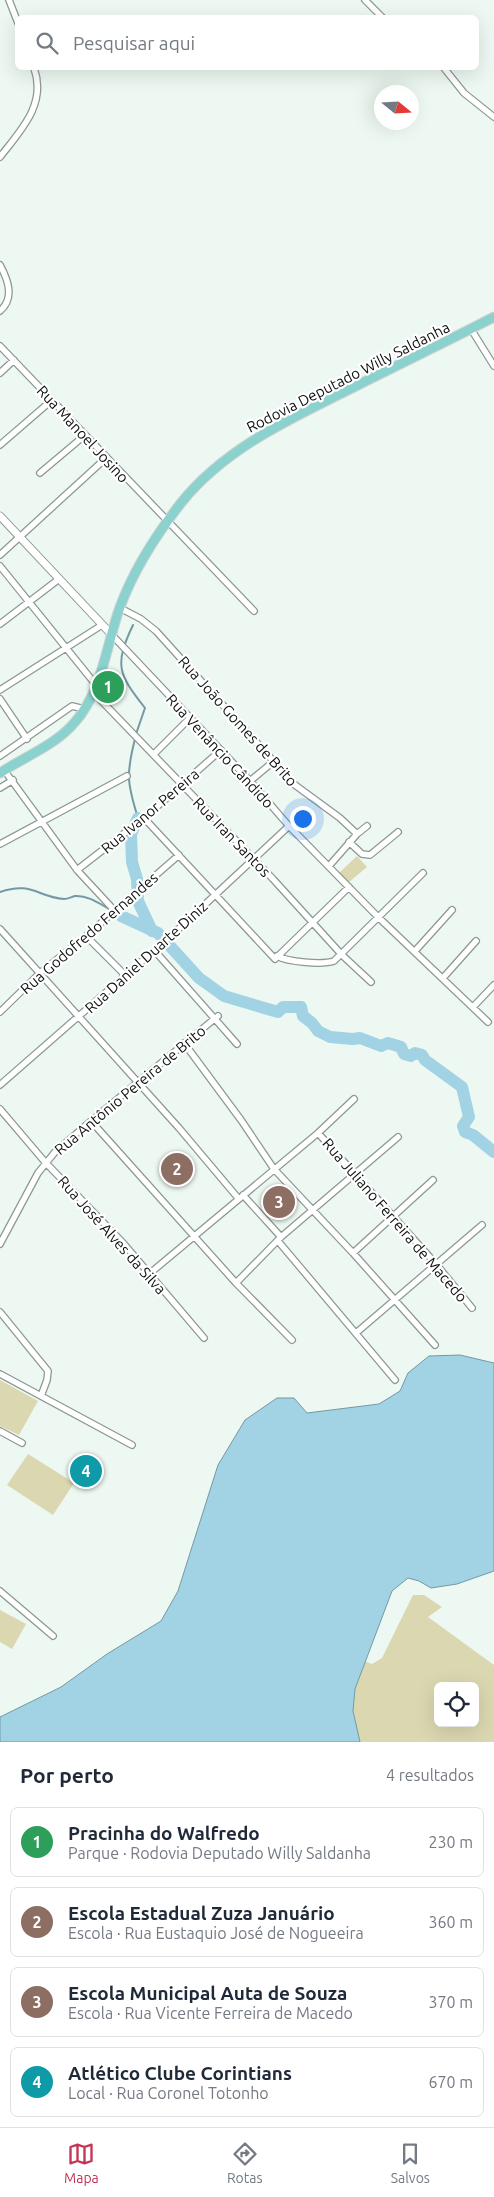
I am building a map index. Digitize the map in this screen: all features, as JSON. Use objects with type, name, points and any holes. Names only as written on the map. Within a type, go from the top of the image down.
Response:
[{"type":"main road","name":"Rodovia Deputado Willy Saldanha","points":[[2,771],[62,735],[75,723],[95,688],[120,608],[151,543],[207,474],[238,450],[314,407],[494,318]]},
{"type":"street","points":[[9,0],[15,15]]},
{"type":"street","points":[[365,0],[380,15]]},
{"type":"street","points":[[0,157],[29,119],[35,108],[38,94],[38,79],[35,70]]},
{"type":"street","points":[[446,70],[464,93],[494,117]]},
{"type":"street","points":[[0,265],[5,275],[9,293],[4,308],[0,311]]},
{"type":"street","points":[[471,329],[494,366]]},
{"type":"street","name":"Rua Manoel Josino","points":[[0,346],[84,436],[254,611]]},
{"type":"street","points":[[0,373],[14,360]]},
{"type":"street","points":[[0,445],[52,400]]},
{"type":"street","points":[[40,473],[84,436]]},
{"type":"street","points":[[0,554],[106,458]]},
{"type":"street","name":"Rua Venâncio Cândido","points":[[0,516],[250,781],[289,826],[378,917],[488,1022]]},
{"type":"street","name":"Rua Iran Santos","points":[[0,566],[66,648],[95,688],[154,754],[273,879],[342,955],[371,982]]},
{"type":"street","points":[[0,624],[59,579]]},
{"type":"street","name":"Rua João Gomes de Brito","points":[[120,608],[141,619],[156,631],[273,762],[305,794],[340,818],[356,834]]},
{"type":"street","points":[[0,690],[102,625]]},
{"type":"street","points":[[0,699],[27,739]]},
{"type":"street","points":[[0,756],[72,706],[84,709]]},
{"type":"street","points":[[154,754],[190,718]]},
{"type":"street","name":"Rua Ivanor Pereira","points":[[77,870],[144,818],[221,750]]},
{"type":"street","points":[[250,781],[273,762]]},
{"type":"street","points":[[2,771],[13,780],[77,870],[114,910]]},
{"type":"street","points":[[0,844],[127,776]]},
{"type":"street","points":[[0,788],[13,780]]},
{"type":"street","points":[[144,818],[276,957],[289,960],[328,963],[342,955],[423,873]]},
{"type":"street","name":"Rua Daniel Duarte Diniz","points":[[0,1085],[183,925],[254,861],[289,826]]},
{"type":"street","points":[[328,866],[356,834],[367,826]]},
{"type":"street","points":[[349,842],[358,851],[368,855],[375,852],[398,832]]},
{"type":"street","name":"Rua Godofredo Fernandes","points":[[0,1012],[40,973],[86,936],[179,855]]},
{"type":"street","points":[[276,957],[313,924],[349,887]]},
{"type":"street","points":[[415,951],[452,910]]},
{"type":"street","points":[[0,929],[137,1083],[280,1239],[395,1380]]},
{"type":"street","points":[[0,939],[5,935]]},
{"type":"street","points":[[86,936],[125,975]]},
{"type":"street","points":[[443,978],[476,941]]},
{"type":"street","points":[[154,950],[237,1044]]},
{"type":"street","points":[[473,1007],[494,984]]},
{"type":"street","name":"Rua Antônio Pereira de Brito","points":[[0,1244],[38,1173],[46,1162],[90,1121],[216,1018]]},
{"type":"street","points":[[184,1043],[241,1120],[274,1169],[353,1253],[435,1345]]},
{"type":"street","points":[[150,1274],[240,1196],[318,1133],[354,1099]]},
{"type":"street","name":"Rua José Alves da Silva","points":[[0,1109],[46,1162],[124,1244],[204,1338]]},
{"type":"street","points":[[90,1121],[236,1283],[292,1340]]},
{"type":"street","name":"Rua Juliano Ferreira de Macedo","points":[[318,1133],[436,1264],[472,1308]]},
{"type":"street","points":[[236,1283],[280,1239],[398,1137]]},
{"type":"street","points":[[353,1253],[433,1180]]},
{"type":"street","points":[[356,1334],[482,1225]]},
{"type":"street","points":[[0,1312],[48,1371],[41,1396]]},
{"type":"street","points":[[0,1374],[132,1445]]},
{"type":"street","points":[[0,1431],[22,1443]]},
{"type":"street","points":[[0,1591],[53,1636]]},
{"type":"shaded area","points":[[357,856],[367,867],[348,883],[338,874]]},
{"type":"shaded area","points":[[0,1380],[38,1401],[19,1435],[0,1426]]},
{"type":"shaded area","points":[[28,1454],[74,1483],[53,1515],[7,1485]]},
{"type":"shaded area","points":[[413,1595],[424,1595],[442,1607],[428,1617],[494,1665],[494,1742],[360,1742],[353,1711],[355,1689],[364,1661],[372,1664],[382,1658]]},
{"type":"shaded area","points":[[0,1610],[26,1624],[12,1649],[0,1642]]},
{"type":"water","points":[[460,1355],[494,1363],[494,1571],[457,1584],[431,1588],[419,1581],[408,1578],[392,1591],[355,1689],[353,1711],[360,1742],[0,1742],[0,1717],[61,1687],[107,1654],[161,1621],[178,1591],[218,1465],[245,1420],[277,1398],[294,1398],[307,1413],[379,1404],[400,1391],[408,1373],[429,1356]]},
{"type":"waterway","points":[[133,625],[121,660],[124,677],[145,708],[136,734]]},
{"type":"waterway","points":[[135,739],[130,761],[129,778],[138,818]]},
{"type":"waterway","points":[[138,818],[131,834],[132,862],[137,879],[138,901],[152,931]]},
{"type":"waterway","points":[[0,892],[20,888],[55,898],[64,899],[80,896],[94,900],[111,910]]},
{"type":"waterway","points":[[115,912],[121,916]]},
{"type":"waterway","points":[[121,916],[158,933],[199,978],[224,996],[278,1012],[283,1007],[301,1007],[303,1016],[318,1031],[330,1037],[360,1038],[381,1046],[388,1043],[401,1047],[404,1054],[411,1056],[415,1053],[422,1055],[425,1060],[462,1087],[469,1117],[463,1126],[465,1132],[473,1135],[494,1152]]},
{"type":"place","name":"Pracinha do Walfredo","points":[[108,687]]},
{"type":"place","name":"Escola Estadual Zuza Januário","points":[[177,1169]]},
{"type":"place","name":"Escola Municipal Auta de Souza","points":[[279,1202]]},
{"type":"place","name":"Atlético Clube Corintians","points":[[86,1471]]}]
